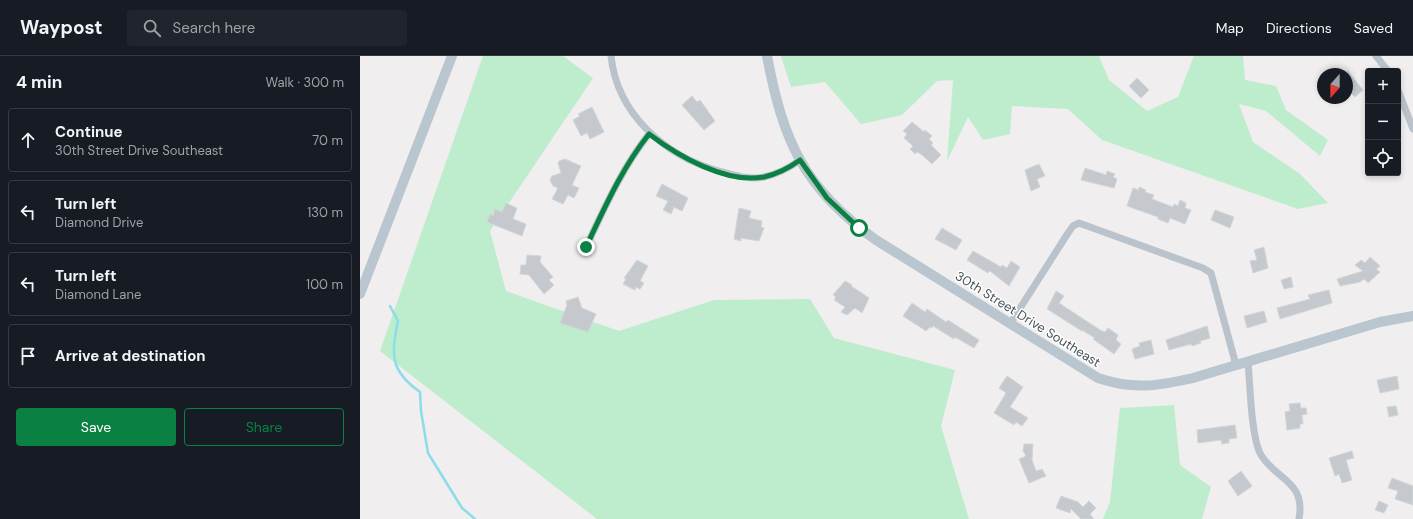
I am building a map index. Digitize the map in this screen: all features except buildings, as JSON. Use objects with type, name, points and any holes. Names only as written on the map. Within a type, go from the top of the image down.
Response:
[{"type":"main road","points":[[360,294],[452,56]]},
{"type":"main road","name":"30th Street Drive Southeast","points":[[767,56],[778,110],[791,144],[800,160],[827,198],[859,228],[1098,378],[1119,384],[1150,386],[1161,385],[1236,365],[1380,322],[1413,316]]},
{"type":"street","points":[[611,56],[612,65],[620,90],[633,114],[649,134],[684,158],[711,169],[738,177],[763,177],[786,169],[800,160]]},
{"type":"street","points":[[1376,56],[1386,68]]},
{"type":"street","points":[[1401,98],[1413,129]]},
{"type":"street","points":[[586,247],[617,181],[636,150],[649,134]]},
{"type":"street","points":[[1010,324],[1068,233],[1073,226],[1079,223],[1202,268],[1211,273],[1236,365]]},
{"type":"street","points":[[1248,361],[1256,443],[1261,456],[1294,487],[1301,506],[1298,519]]},
{"type":"green space","points":[[483,56],[563,56],[593,78],[490,231],[506,291],[619,331],[714,300],[810,299],[834,338],[955,370],[941,426],[969,519],[597,519],[380,351]]},
{"type":"green space","points":[[781,56],[1099,56],[1109,80],[1147,111],[1178,97],[1194,56],[1243,56],[1245,80],[1276,86],[1286,110],[1328,140],[1320,156],[1266,111],[1239,104],[1253,142],[1300,174],[1328,203],[1298,209],[1102,140],[1068,109],[1012,106],[1010,134],[983,140],[968,117],[947,161],[953,80],[937,81],[902,115],[861,124],[825,82],[791,87]]},
{"type":"green space","points":[[1174,405],[1180,465],[1211,487],[1202,519],[1103,519],[1110,502],[1120,408]]},
{"type":"waterway","points":[[390,306],[398,321],[394,343],[395,361],[403,377],[420,392],[421,411],[428,453],[462,508],[475,519]]},
{"type":"route","points":[[586,247],[617,181],[636,150],[649,134],[684,158],[711,169],[738,177],[763,177],[786,169],[800,160],[816,185],[827,198],[859,228]]}]
